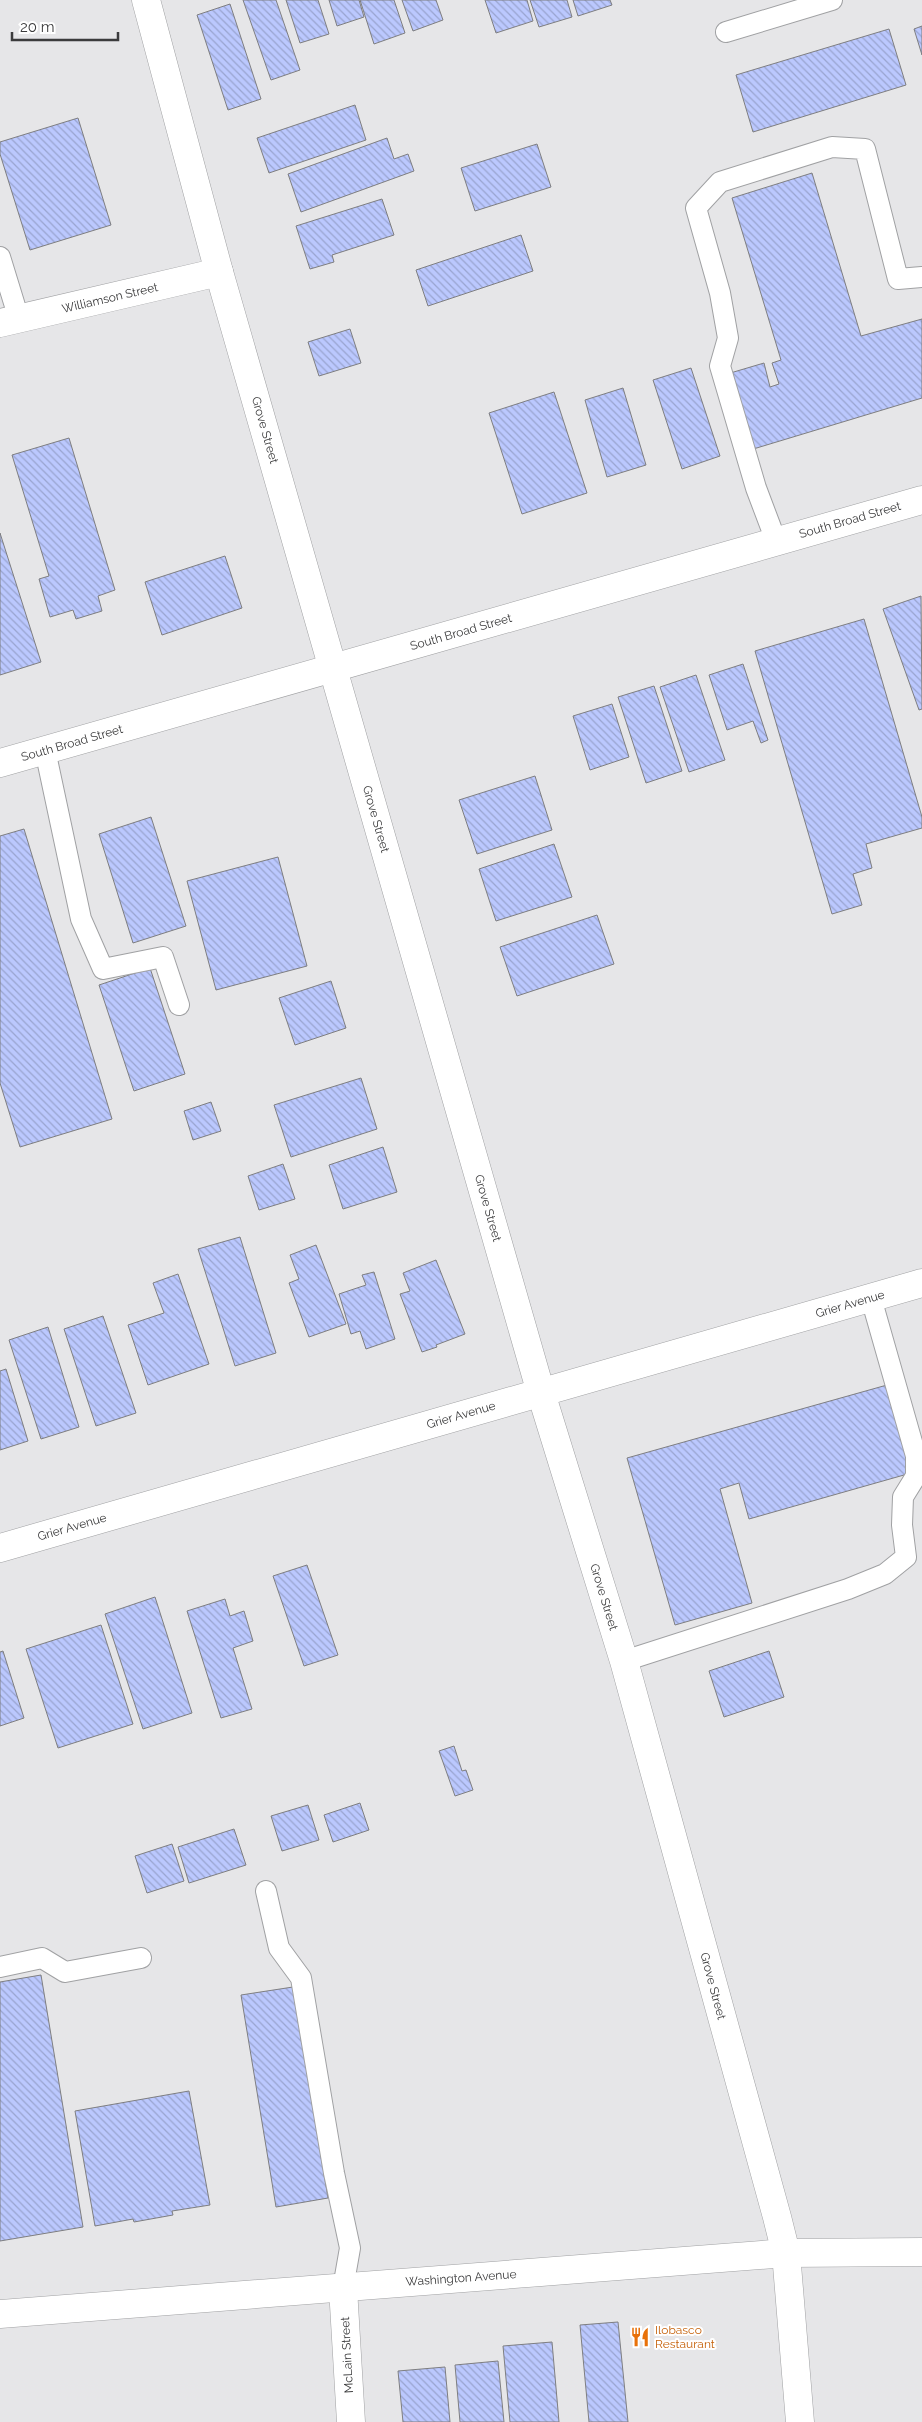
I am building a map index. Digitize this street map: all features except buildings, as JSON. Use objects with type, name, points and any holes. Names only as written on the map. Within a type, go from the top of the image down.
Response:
[{"type":"street","name":"Grove Street","points":[[146,0],[219,272],[541,1392],[624,1661],[786,2253],[800,2422]]},
{"type":"street","name":"Williamson Street","points":[[9,321],[219,272]]},
{"type":"street","name":"South Broad Street","points":[[0,763],[922,500]]},
{"type":"street","name":"Grier Avenue","points":[[0,1548],[922,1283]]},
{"type":"street","name":"Washington Avenue","points":[[0,2314],[786,2253],[922,2252]]},
{"type":"street","name":"McLain Street","points":[[343,2288],[350,2422]]},
{"type":"lane","points":[[726,32],[832,0]]},
{"type":"lane","points":[[776,542],[756,488],[720,366],[728,338],[720,293],[696,208],[720,182],[832,147],[865,149],[898,279],[922,277]]},
{"type":"lane","points":[[0,258],[9,321]]},
{"type":"lane","points":[[44,750],[81,919],[103,969],[163,957],[179,1005]]},
{"type":"lane","points":[[624,1661],[848,1589],[885,1574],[906,1557],[902,1525],[903,1497],[916,1476],[916,1456],[871,1298]]},
{"type":"lane","points":[[266,1891],[279,1948],[301,1978],[334,2173],[350,2248],[343,2288]]},
{"type":"lane","points":[[0,1967],[42,1958],[65,1972],[141,1958]]},
{"type":"place","name":"Ilobasco Restaurant","points":[[640,2337]]}]
